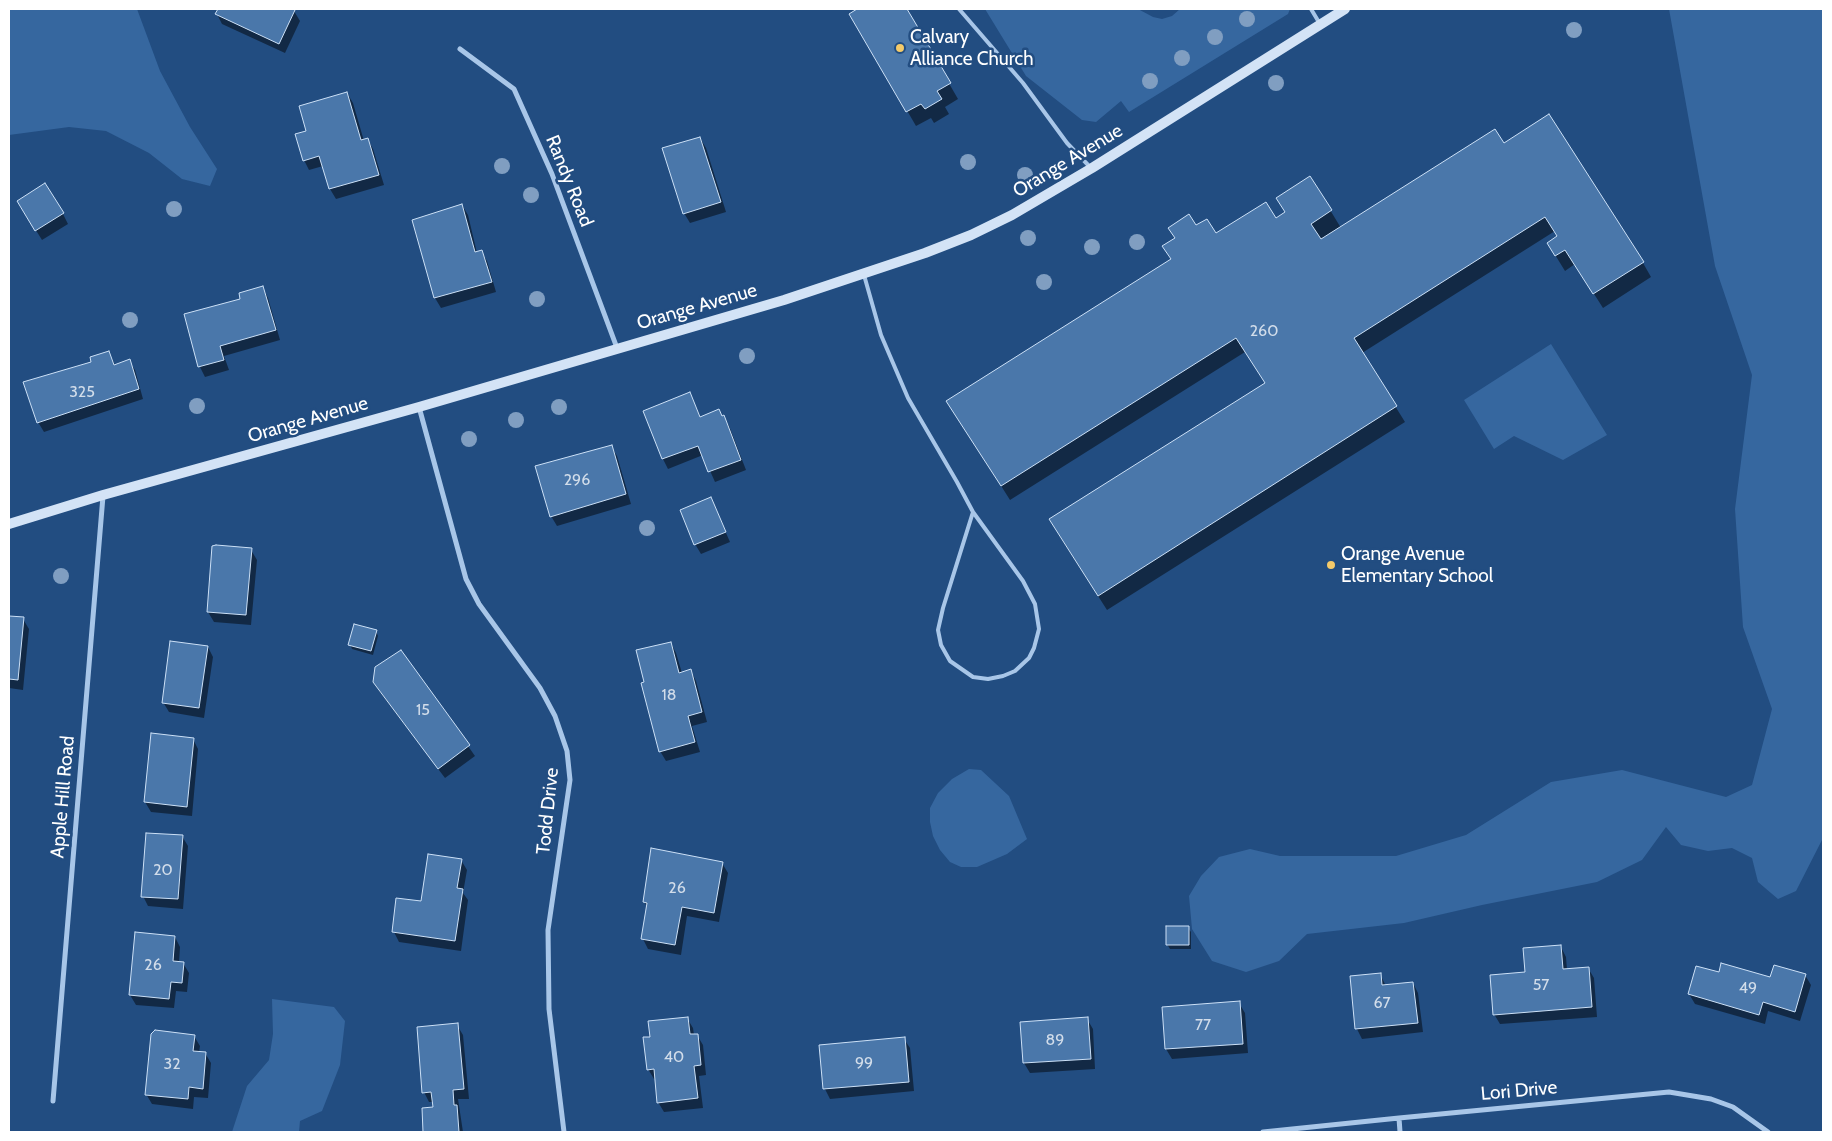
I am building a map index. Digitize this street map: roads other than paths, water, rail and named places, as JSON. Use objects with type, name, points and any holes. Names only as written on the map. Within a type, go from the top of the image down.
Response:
[{"type":"main road","name":"Orange Avenue","points":[[9,524],[103,495],[419,407],[784,300],[925,253],[971,235],[1012,215],[1092,168],[1345,9]]},
{"type":"street","name":"Randy Road","points":[[460,49],[514,89],[552,174],[617,349]]},
{"type":"street","name":"Todd Drive","points":[[419,407],[466,579],[479,604],[540,688],[555,716],[567,751],[570,780],[548,930],[548,1010],[564,1132]]},
{"type":"street","name":"Apple Hill Road","points":[[54,1101],[103,495]]},
{"type":"street","name":"Lori Drive","points":[[1263,1132],[1669,1092],[1711,1099],[1726,1104],[1768,1132]]},
{"type":"street","points":[[1399,1118],[1400,1132]]},
{"type":"lane","points":[[959,9],[1023,83],[1067,143],[1092,168]]},
{"type":"lane","points":[[1311,9],[1320,24]]},
{"type":"lane","points":[[864,273],[881,336],[908,398],[958,482],[973,512],[1023,581],[1035,604],[1039,629],[1029,658],[1015,671],[988,679],[973,677],[950,661],[941,645],[938,630],[973,512]]},
{"type":"place","name":"Calvary Alliance Church","points":[[900,48]]},
{"type":"place","name":"Orange Avenue Elementary School","points":[[1331,565]]}]
